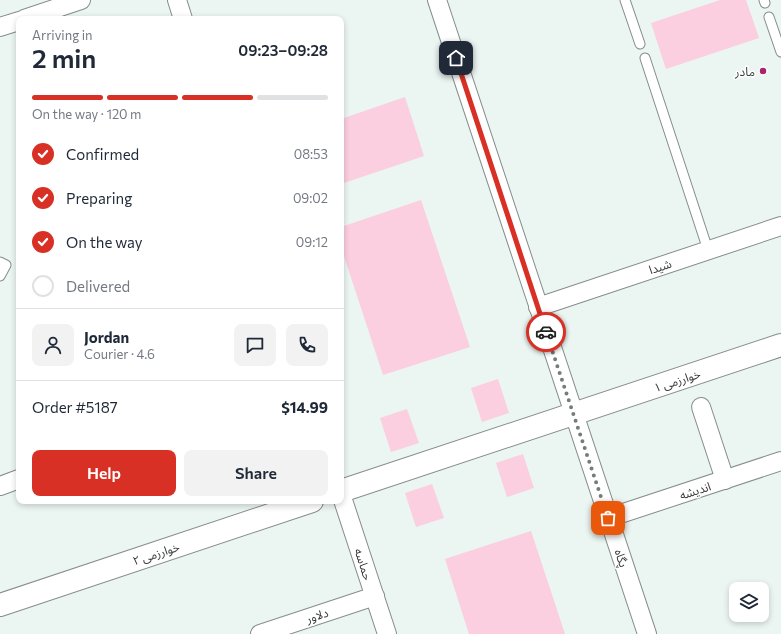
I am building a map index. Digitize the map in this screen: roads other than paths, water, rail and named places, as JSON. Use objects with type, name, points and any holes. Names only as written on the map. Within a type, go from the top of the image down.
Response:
[{"type":"street","points":[[33,16],[81,0]]},
{"type":"street","points":[[177,0],[182,16]]},
{"type":"street","name":"پگاه","points":[[437,0],[646,634]]},
{"type":"street","points":[[0,27],[16,21]]},
{"type":"street","name":"شیدا","points":[[538,307],[781,226]]},
{"type":"street","name":"خوارزمی ۱","points":[[344,492],[781,346]]},
{"type":"street","points":[[701,407],[725,480]]},
{"type":"street","name":"اندیشه","points":[[608,518],[725,480],[780,464]]},
{"type":"street","points":[[0,486],[16,480]]},
{"type":"street","name":"حماسه","points":[[344,502],[388,634]]},
{"type":"street","name":"خوارزمی ۲","points":[[0,605],[303,504]]},
{"type":"street","name":"دلاور","points":[[260,634],[375,596]]},
{"type":"lane","points":[[625,0],[640,44]]},
{"type":"lane","points":[[769,17],[781,52]]},
{"type":"lane","points":[[644,58],[708,250]]},
{"type":"lane","points":[[0,262],[6,265],[0,276]]},
{"type":"place","name":"مادر","points":[[763,71]]}]
